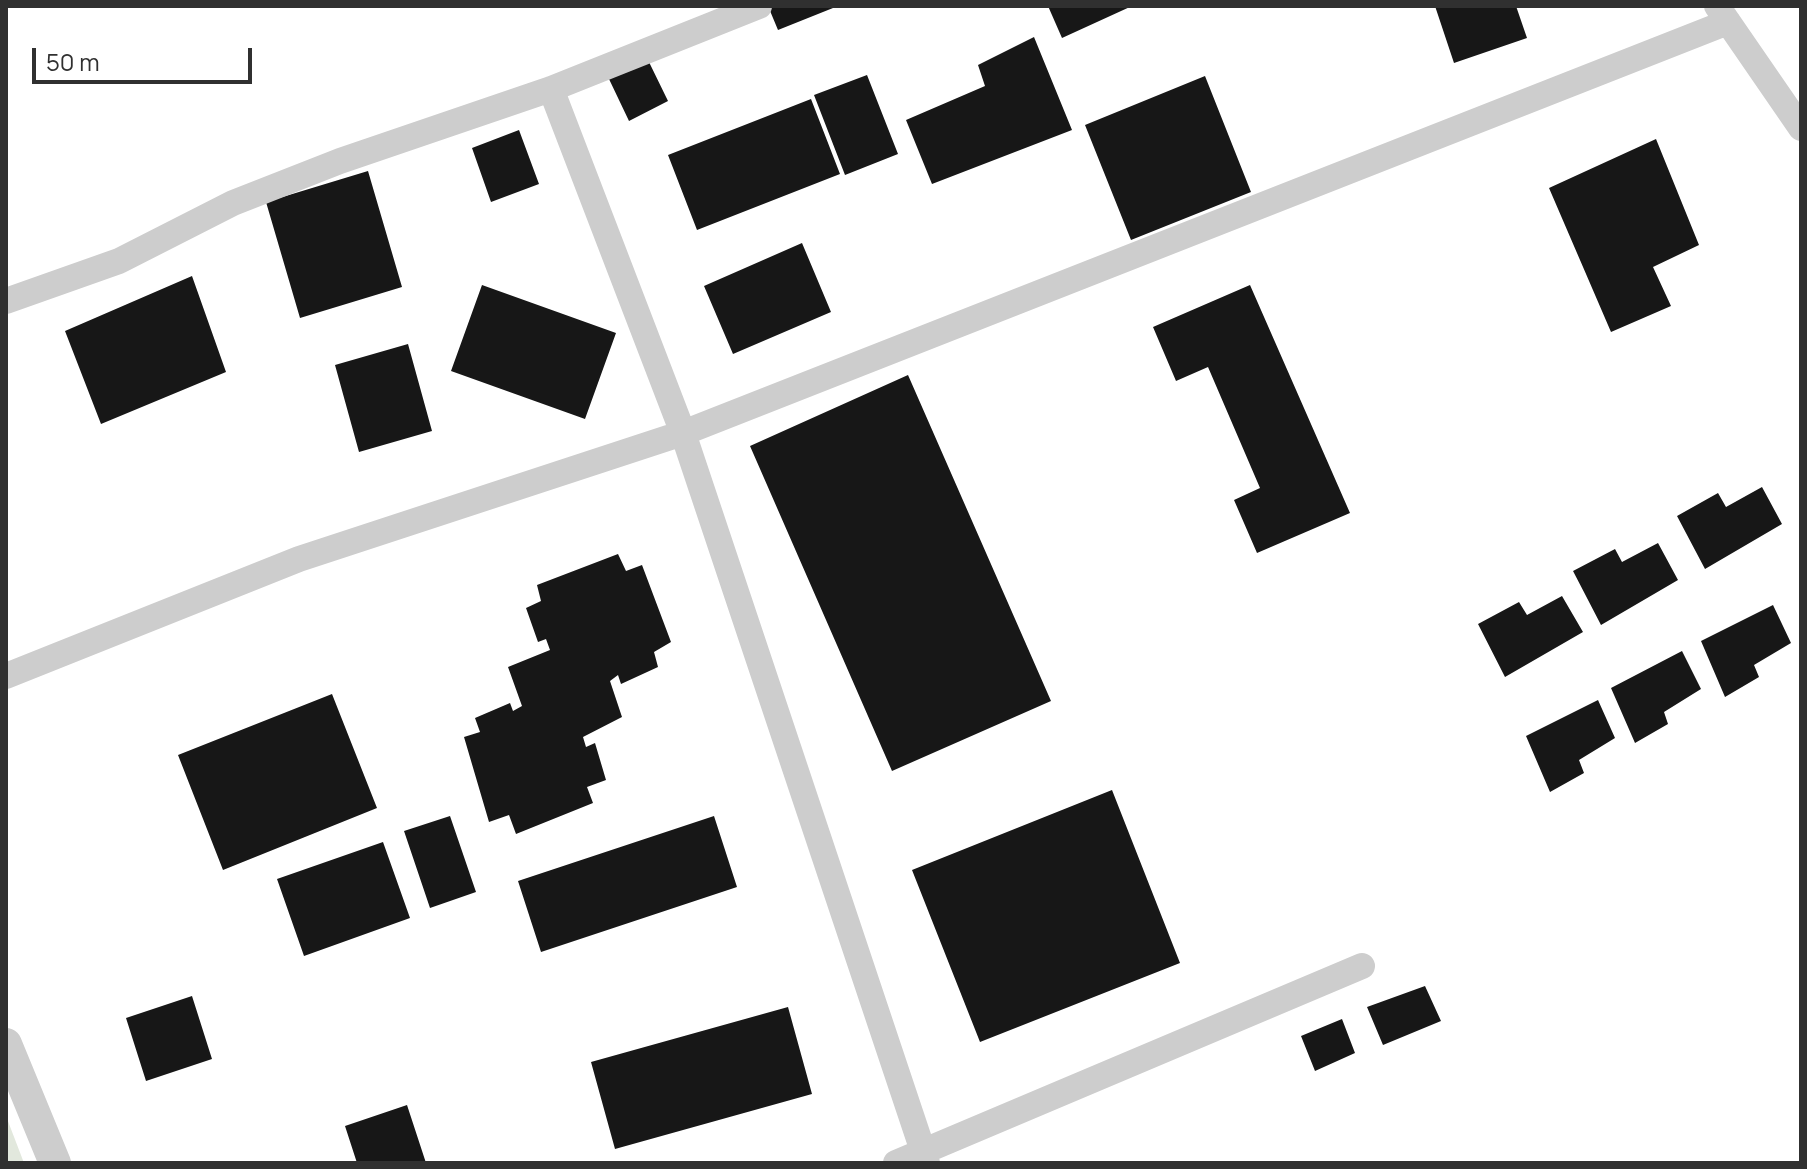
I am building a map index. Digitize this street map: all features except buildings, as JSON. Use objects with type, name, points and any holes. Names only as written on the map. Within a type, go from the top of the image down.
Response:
[{"type":"street","points":[[6,301],[119,261],[233,203],[313,171],[551,89],[759,6]]},
{"type":"street","points":[[6,676],[299,559],[683,433],[1722,14],[1801,128]]},
{"type":"street","points":[[551,89],[683,433],[926,1158]]},
{"type":"street","points":[[896,1163],[926,1158],[1362,966]]},
{"type":"street","points":[[6,1044],[55,1163]]},
{"type":"shaded area","points":[[6,1116],[24,1163],[6,1163]]}]
